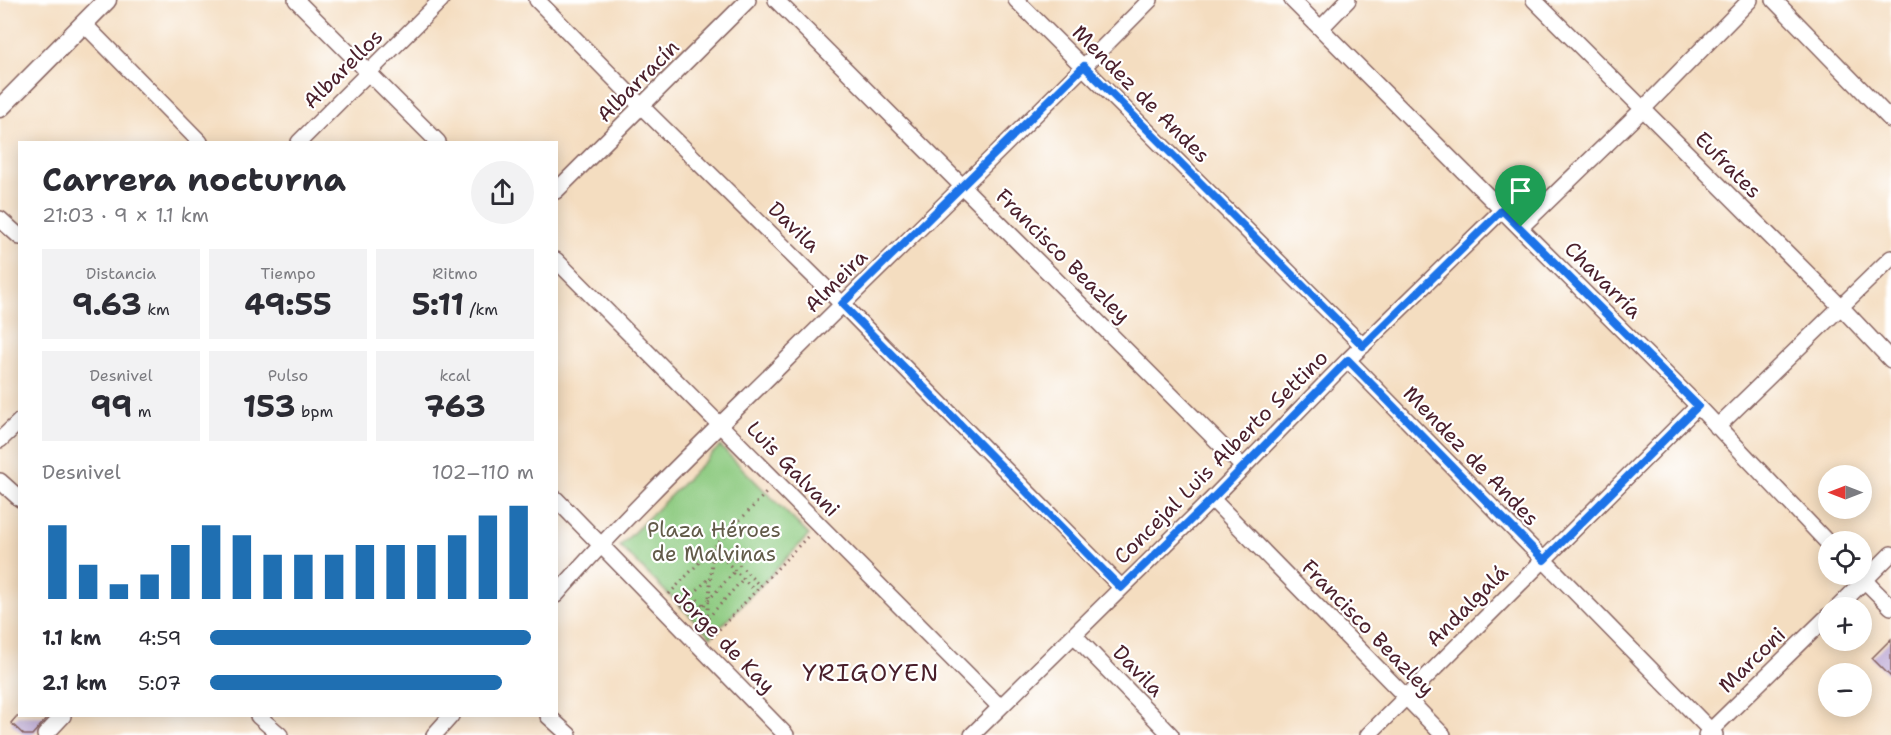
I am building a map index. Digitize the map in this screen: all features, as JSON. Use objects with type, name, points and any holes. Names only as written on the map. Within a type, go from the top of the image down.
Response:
[{"type":"street","points":[[296,0],[437,141]]},
{"type":"street","name":"Albarellos","points":[[300,141],[441,0]]},
{"type":"street","name":"Davila","points":[[537,0],[842,304],[1121,588]]},
{"type":"street","name":"Albarracín","points":[[558,190],[748,0]]},
{"type":"street","name":"Francisco Beazley","points":[[776,0],[1243,466]]},
{"type":"street","name":"Mendez de Andes","points":[[1016,0],[1363,346]]},
{"type":"street","name":"Almeira","points":[[558,593],[601,544],[720,424],[1149,0]]},
{"type":"street","name":"Chavarría","points":[[1292,0],[1698,406],[1818,533]]},
{"type":"street","points":[[1321,28],[1348,0]]},
{"type":"street","name":"Eufrates","points":[[1534,0],[1841,307],[1891,360]]},
{"type":"street","points":[[1521,227],[1643,109],[1750,0]]},
{"type":"street","points":[[1774,0],[1891,120]]},
{"type":"street","points":[[0,108],[84,24],[100,2]]},
{"type":"street","points":[[84,24],[199,141]]},
{"type":"street","name":"Concejal Luis Alberto Settino","points":[[972,735],[1212,499],[1348,360],[1502,210]]},
{"type":"street","points":[[0,219],[18,235]]},
{"type":"street","points":[[1717,427],[1891,258]]},
{"type":"street","name":"Luis Galvani","points":[[558,262],[1000,707]]},
{"type":"street","name":"Mendez de Andes","points":[[1348,360],[1711,733]]},
{"type":"street","name":"Andalgalá","points":[[1368,735],[1698,406]]},
{"type":"street","points":[[0,440],[18,423]]},
{"type":"street","points":[[0,482],[18,498]]},
{"type":"street","name":"Francisco Beazley","points":[[1212,499],[1443,735]]},
{"type":"street","name":"Jorge de Kay","points":[[558,502],[786,735]]},
{"type":"street","points":[[1872,569],[1891,554]]},
{"type":"street","points":[[1846,597],[1855,585]]},
{"type":"street","points":[[1868,585],[1891,607]]},
{"type":"street","name":"Marconi","points":[[1711,733],[1818,626]]},
{"type":"street","name":"Davila","points":[[1074,636],[1171,735]]},
{"type":"street","points":[[45,735],[62,717]]},
{"type":"street","points":[[259,717],[280,735]]},
{"type":"street","points":[[434,735],[450,717]]},
{"type":"street","points":[[549,717],[569,735]]},
{"type":"path","points":[[659,604],[776,483]]},
{"type":"path","points":[[713,548],[705,644],[818,526]]},
{"type":"path","points":[[718,543],[760,586]]},
{"type":"path","points":[[713,548],[755,591]]},
{"type":"path","points":[[687,632],[704,605],[735,571]]},
{"type":"path","points":[[672,616],[711,576]]},
{"type":"path","points":[[687,632],[707,620],[743,579]]},
{"type":"path","points":[[693,595],[704,605]]},
{"type":"green space","name":"Plaza Héroes de Malvinas","points":[[720,446],[809,535],[711,637],[620,546]]},
{"type":"building","points":[[1891,639],[1891,677],[1872,658]]},
{"type":"building","points":[[17,716],[48,717],[32,735],[24,735],[11,723]]},
{"type":"district","name":"YRIGOYEN","points":[[871,673]]},
{"type":"route","points":[[1084,66],[1363,346],[1502,210],[1521,227],[1698,406],[1544,560],[1348,360],[1121,588],[842,304],[1084,66]]}]
